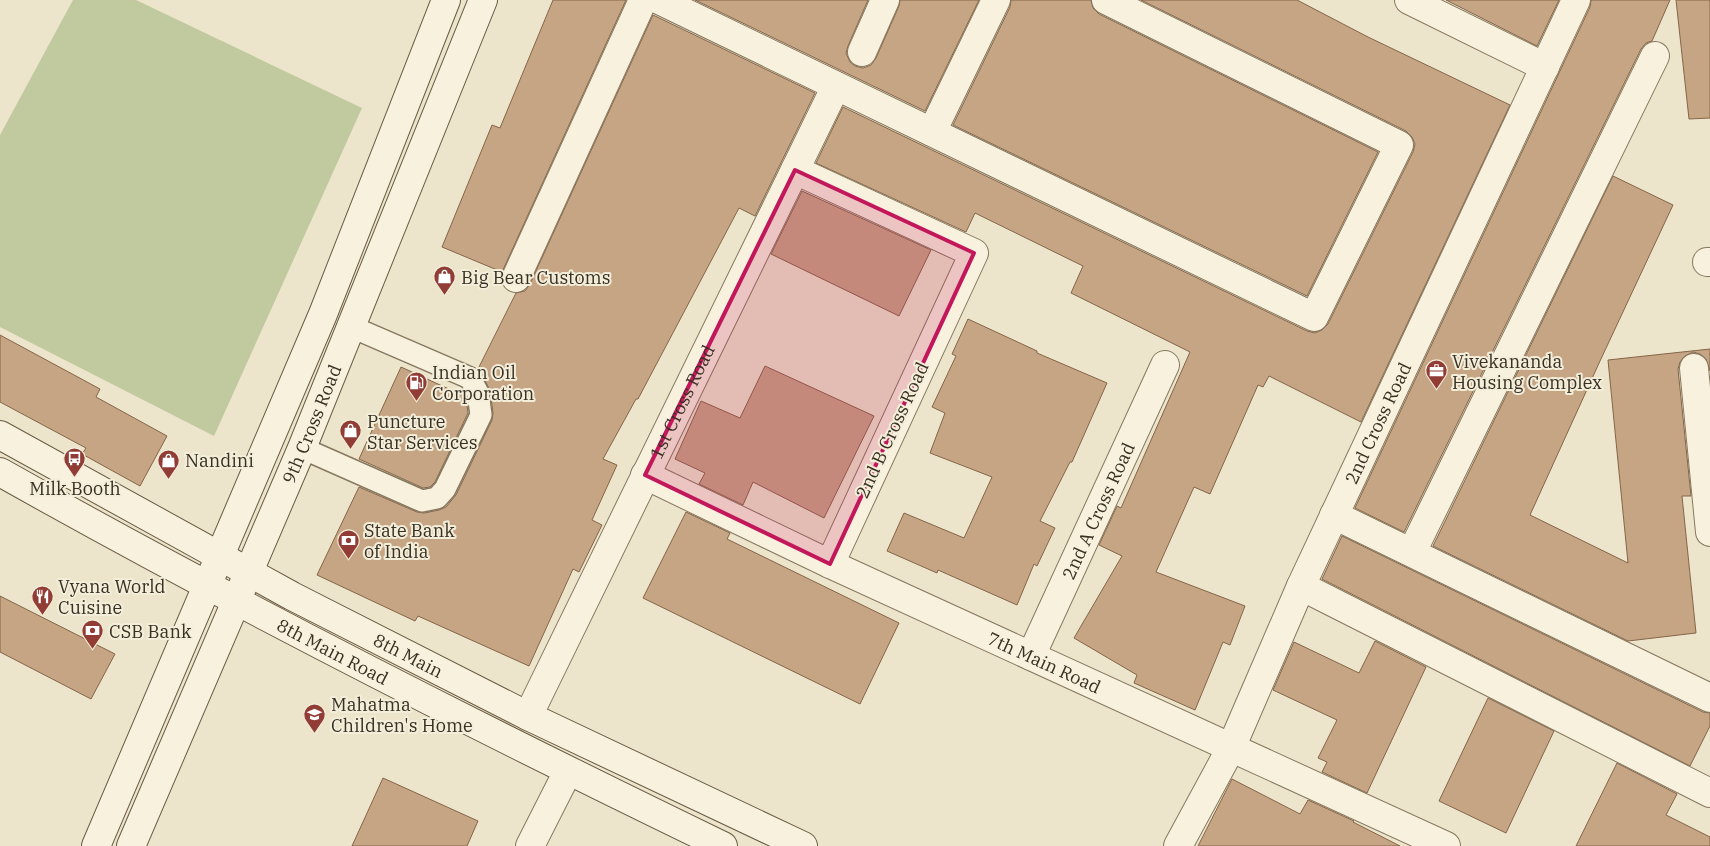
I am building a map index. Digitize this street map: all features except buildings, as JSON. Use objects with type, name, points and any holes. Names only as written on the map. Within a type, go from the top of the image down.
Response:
[{"type":"street","name":"9th Cross Road","points":[[96,846],[323,314],[446,0]]},
{"type":"street","name":"9th Cross Road","points":[[131,846],[302,448],[483,0]]},
{"type":"street","points":[[516,278],[643,0]]},
{"type":"street","points":[[659,0],[1314,317],[1399,145],[1106,0]]},
{"type":"street","points":[[862,52],[885,0]]},
{"type":"street","points":[[932,132],[996,0]]},
{"type":"street","points":[[1409,0],[1545,67]]},
{"type":"street","name":"2nd Cross Road","points":[[1178,846],[1231,748],[1301,586],[1576,0]]},
{"type":"street","points":[[1412,552],[1655,56]]},
{"type":"street","name":"1st Cross Road","points":[[528,716],[836,86]]},
{"type":"street","name":"2nd B Cross Road","points":[[795,170],[974,253],[830,564]]},
{"type":"street","name":"2nd A Cross Road","points":[[1031,656],[1165,365]]},
{"type":"street","points":[[1694,368],[1710,532]]},
{"type":"street","name":"8th Main","points":[[0,435],[292,596],[528,716],[803,846]]},
{"type":"street","name":"8th Main Road","points":[[0,472],[208,586],[568,771],[723,846]]},
{"type":"street","name":"7th Main Road","points":[[645,475],[830,564],[1446,846]]},
{"type":"street","points":[[1334,515],[1710,698]]},
{"type":"street","points":[[1301,586],[1710,793]]},
{"type":"street","points":[[530,846],[568,771]]},
{"type":"lane","points":[[302,448],[422,501],[437,498],[445,489],[481,415],[478,393],[470,378],[352,327]]},
{"type":"highlighted area","points":[[795,170],[974,253],[830,564],[645,475]]},
{"type":"green space","points":[[73,0],[136,0],[362,108],[214,436],[0,327],[0,135]]},
{"type":"place","name":"Big Bear Customs","points":[[445,296]]},
{"type":"place","name":"Vivekananda Housing Complex","points":[[1436,390]]},
{"type":"place","name":"Indian Oil Corporation","points":[[416,401]]},
{"type":"place","name":"Puncture Star Services","points":[[351,450]]},
{"type":"place","name":"Milk Booth","points":[[75,477]]},
{"type":"place","name":"Nandini","points":[[169,479]]},
{"type":"place","name":"State Bank of India","points":[[348,559]]},
{"type":"place","name":"Vyana World Cuisine","points":[[42,615]]},
{"type":"place","name":"CSB Bank","points":[[93,650]]},
{"type":"place","name":"Mahatma Children's Home","points":[[315,733]]}]
